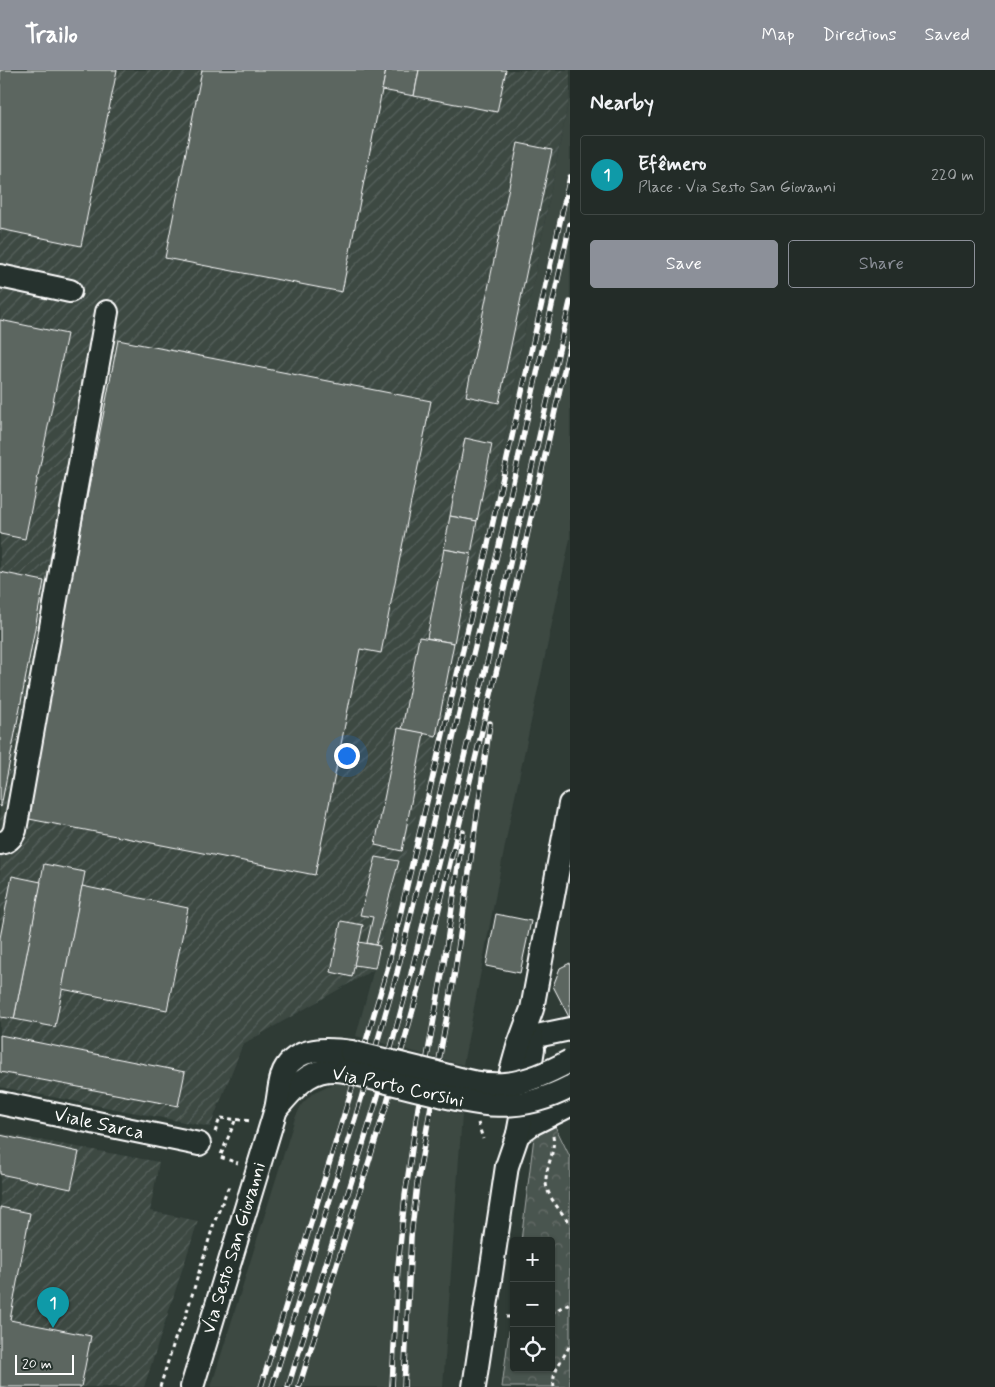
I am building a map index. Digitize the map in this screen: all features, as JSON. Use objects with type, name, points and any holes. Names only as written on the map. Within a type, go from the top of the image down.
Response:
[{"type":"street","points":[[0,276],[70,291]]},
{"type":"street","points":[[0,843],[11,838],[15,830],[107,312]]},
{"type":"street","points":[[520,1069],[533,1049],[527,1037],[565,852],[570,804]]},
{"type":"street","points":[[527,1037],[570,1029]]},
{"type":"street","name":"Via Porto Corsini","points":[[276,1108],[312,1074],[332,1070],[348,1062],[488,1084],[504,1084],[525,1081],[550,1072],[570,1061]]},
{"type":"street","name":"Via Porto Corsini","points":[[348,1062],[463,1102],[494,1106],[515,1105],[538,1100],[570,1086]]},
{"type":"street","name":"Viale Sarca","points":[[0,1103],[199,1144]]},
{"type":"street","points":[[474,1387],[513,1123],[532,1124],[570,1105]]},
{"type":"street","name":"Via Sesto San Giovanni","points":[[192,1387],[250,1166],[276,1108]]},
{"type":"path","points":[[199,1144],[216,1132],[220,1118],[255,1122]]},
{"type":"path","points":[[160,1387],[176,1336],[185,1318],[214,1223],[228,1188],[250,1166],[220,1157],[235,1120]]},
{"type":"path","points":[[551,1133],[554,1137],[554,1145],[546,1183],[548,1190],[570,1224]]},
{"type":"path","points":[[555,1311],[570,1303]]},
{"type":"path","points":[[554,1387],[554,1374],[557,1364],[566,1353],[570,1344]]},
{"type":"shaded area","points":[[0,70],[570,70],[570,93],[504,441],[438,737],[373,970],[243,1044],[210,1127],[0,1087]]},
{"type":"shaded area","points":[[570,93],[570,539],[509,825],[463,1065],[356,1036],[422,789],[438,737],[504,441]]},
{"type":"shaded area","points":[[342,1082],[462,1115],[443,1387],[211,1387],[295,1118],[302,1104],[313,1093],[327,1086]]},
{"type":"shaded area","points":[[0,1133],[159,1162],[150,1211],[198,1221],[144,1387],[0,1387]]},
{"type":"green space","points":[[555,1126],[570,1157],[570,1387],[502,1387],[510,1324],[510,1372],[555,1372],[555,1237],[522,1237],[534,1137]]},
{"type":"building","points":[[0,70],[117,70],[81,246],[0,229]]},
{"type":"building","points":[[202,70],[386,70],[342,292],[165,258]]},
{"type":"building","points":[[386,70],[419,70],[414,96],[382,90]]},
{"type":"building","points":[[419,70],[506,70],[497,112],[414,96]]},
{"type":"building","points":[[518,143],[552,150],[499,403],[466,396]]},
{"type":"building","points":[[0,320],[67,334],[25,539],[0,534]]},
{"type":"building","points":[[118,340],[431,401],[381,653],[360,649],[315,875],[24,818]]},
{"type":"building","points":[[465,438],[492,444],[477,521],[450,516]]},
{"type":"building","points":[[450,516],[477,521],[471,554],[444,549]]},
{"type":"building","points":[[444,549],[471,554],[454,643],[427,638]]},
{"type":"building","points":[[0,572],[44,581],[1,807],[0,806]]},
{"type":"building","points":[[419,637],[454,643],[436,736],[402,729]]},
{"type":"building","points":[[398,728],[424,733],[402,851],[375,845]]},
{"type":"building","points":[[376,857],[399,861],[376,945],[367,943],[373,917],[360,915]]},
{"type":"building","points":[[44,864],[85,872],[55,1027],[14,1019]]},
{"type":"building","points":[[12,876],[41,882],[14,1019],[0,1017],[0,938]]},
{"type":"building","points":[[82,886],[188,908],[167,1010],[62,989]]},
{"type":"building","points":[[496,914],[531,921],[520,973],[486,966]]},
{"type":"building","points":[[341,921],[363,925],[352,977],[331,972]]},
{"type":"building","points":[[359,942],[380,946],[375,968],[354,965]]},
{"type":"building","points":[[570,963],[570,1019],[553,986],[560,968]]},
{"type":"building","points":[[0,1035],[185,1072],[178,1106],[0,1072]]},
{"type":"building","points":[[0,1135],[79,1152],[71,1189],[0,1174]]},
{"type":"building","points":[[0,1207],[30,1213],[10,1320],[91,1336],[81,1387],[0,1387]]},
{"type":"railway","points":[[261,1387],[387,970],[488,544],[570,177]]},
{"type":"railway","points":[[272,1387],[361,1099],[397,973],[499,546],[570,224]]},
{"type":"railway","points":[[288,1387],[377,1099],[411,974],[488,659],[570,302]]},
{"type":"railway","points":[[299,1387],[387,1103],[423,974],[499,661],[570,344]]},
{"type":"railway","points":[[404,1387],[411,1237],[417,1184],[455,971],[490,723]]},
{"type":"railway","points":[[392,1387],[398,1266],[405,1196],[418,1108],[444,963],[463,832]]},
{"type":"place","name":"Efêmero","points":[[53,1328]]}]
